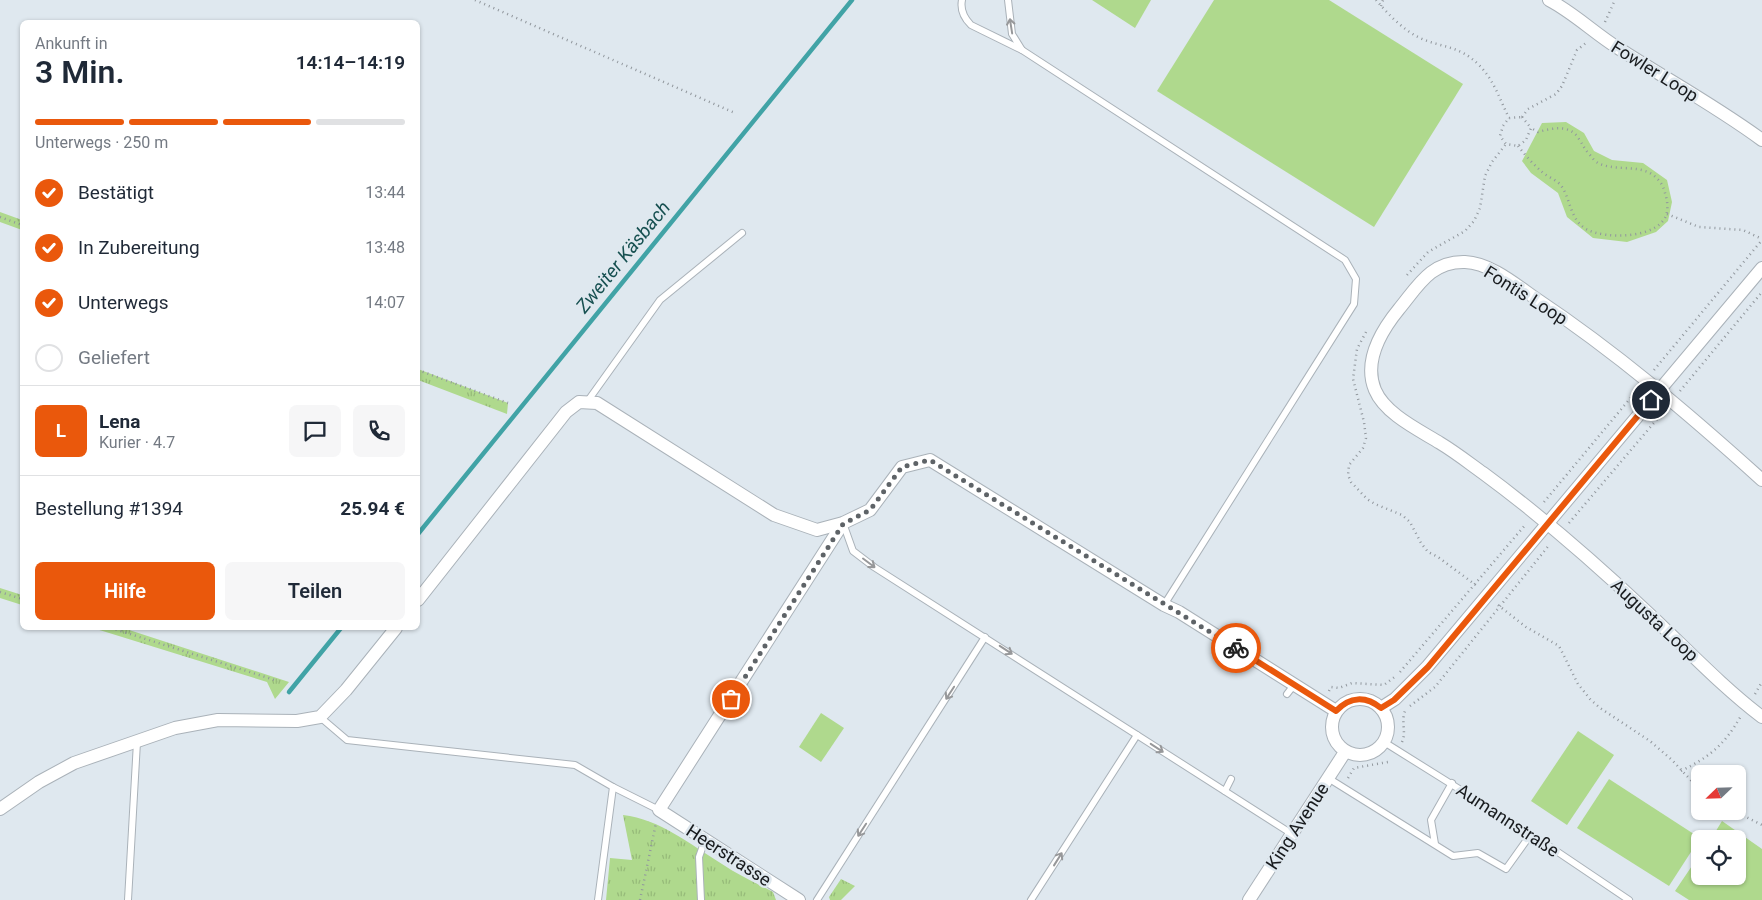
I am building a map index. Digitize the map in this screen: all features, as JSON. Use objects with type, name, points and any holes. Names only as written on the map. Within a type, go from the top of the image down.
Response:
[{"type":"street","name":"Fowler Loop","points":[[1550,0],[1579,18],[1626,53],[1736,121],[1762,140]]},
{"type":"street","name":"Fontis Loop","points":[[1548,524],[1470,463],[1398,416],[1383,404],[1375,389],[1371,358],[1377,343],[1417,284],[1429,273],[1448,265],[1466,262],[1486,268],[1502,276],[1550,308],[1659,391]]},
{"type":"street","points":[[1381,708],[1394,700],[1413,683],[1762,268]]},
{"type":"street","points":[[1659,391],[1762,480]]},
{"type":"street","points":[[420,597],[566,412],[579,402],[597,403],[774,516],[817,530],[843,524],[870,510],[902,467],[930,460],[1164,605],[1179,612],[1291,690],[1322,702],[1336,711]]},
{"type":"street","points":[[659,810],[843,524]]},
{"type":"street","name":"Augusta Loop","points":[[1548,524],[1639,604],[1747,706],[1762,717]]},
{"type":"street","points":[[0,809],[39,782],[74,763],[175,728],[218,720],[297,721],[320,717],[346,690],[394,630]]},
{"type":"street","points":[[1367,699],[1381,708],[1386,716],[1388,734],[1378,749],[1371,754],[1362,756],[1345,752],[1338,746],[1333,738],[1331,729],[1332,719],[1342,705],[1350,700],[1367,699]]},
{"type":"street","name":"King Avenue","points":[[1249,900],[1345,752]]},
{"type":"street","name":"Heerstrasse","points":[[659,810],[800,900]]},
{"type":"lane","points":[[962,0],[962,12],[971,25],[1022,50],[1345,260],[1356,279],[1354,304],[1164,605]]},
{"type":"lane","points":[[1008,0],[1012,34],[1022,50]]},
{"type":"lane","points":[[587,402],[660,300],[742,232]]},
{"type":"lane","points":[[843,524],[853,551],[874,567],[1292,834]]},
{"type":"lane","points":[[817,900],[986,637]]},
{"type":"lane","points":[[320,717],[347,740],[575,765],[659,810]]},
{"type":"lane","points":[[1032,900],[1137,735]]},
{"type":"lane","points":[[128,900],[137,741]]},
{"type":"lane","name":"Aumannstraße","points":[[1384,742],[1452,783],[1629,900]]},
{"type":"lane","points":[[1328,778],[1453,856],[1478,852],[1506,869],[1531,834]]},
{"type":"lane","points":[[1225,791],[1231,779]]},
{"type":"lane","points":[[1435,844],[1431,820],[1452,783]]},
{"type":"lane","points":[[598,900],[613,787]]},
{"type":"lane","points":[[701,900],[699,857],[705,840]]},
{"type":"path","points":[[476,0],[736,114]]},
{"type":"path","points":[[1376,0],[1407,31],[1420,38],[1466,54],[1479,65],[1495,88],[1509,118]]},
{"type":"path","points":[[1381,6],[1383,0]]},
{"type":"path","points":[[1522,117],[1528,108],[1556,94],[1562,86],[1577,50],[1599,34],[1616,0]]},
{"type":"path","points":[[1522,117],[1531,128],[1538,132],[1550,129],[1568,129],[1578,137],[1586,152],[1597,162],[1612,166],[1634,168],[1650,173],[1663,184],[1667,201],[1667,214],[1661,222],[1640,234],[1601,235],[1585,228],[1574,216],[1562,185],[1542,172],[1518,146],[1506,144],[1500,136],[1503,126],[1509,118],[1522,117]]},
{"type":"path","points":[[1518,146],[1526,140],[1531,128]]},
{"type":"path","points":[[1405,278],[1428,252],[1465,230],[1474,221],[1480,208],[1484,176],[1506,144]]},
{"type":"path","points":[[1322,702],[1331,687],[1339,688],[1352,682],[1384,685],[1397,676],[1535,514],[1762,240],[1743,230],[1699,227],[1667,214]]},
{"type":"path","points":[[0,216],[20,224]]},
{"type":"path","points":[[1342,787],[1354,768],[1388,762],[1404,737],[1403,715],[1406,708],[1434,686],[1762,292]]},
{"type":"path","points":[[1368,328],[1357,349],[1353,380],[1364,422],[1366,438],[1363,448],[1349,465],[1348,474],[1351,482],[1367,499],[1402,515],[1410,522],[1428,552],[1438,557],[1475,585],[1487,597],[1526,627],[1559,646],[1578,684],[1590,699],[1600,708],[1650,741],[1672,760],[1691,781]]},
{"type":"path","points":[[420,371],[508,403]]},
{"type":"path","points":[[0,592],[20,598]]},
{"type":"path","points":[[117,630],[278,681]]},
{"type":"path","points":[[1681,771],[1701,762],[1730,736],[1762,682]]},
{"type":"path","points":[[640,900],[659,810]]},
{"type":"path","points":[[1746,817],[1762,825]]},
{"type":"green space","points":[[1092,0],[1151,0],[1135,28]]},
{"type":"green space","points":[[1214,0],[1329,0],[1463,84],[1374,227],[1157,91]]},
{"type":"green space","points":[[1566,122],[1584,133],[1594,151],[1612,160],[1643,163],[1667,180],[1672,202],[1668,221],[1656,232],[1627,242],[1593,238],[1567,217],[1558,193],[1531,173],[1522,161],[1542,123]]},
{"type":"green space","points":[[0,212],[20,219],[20,229],[0,222]]},
{"type":"green space","points":[[420,370],[508,403],[507,414],[420,381]]},
{"type":"green space","points":[[0,588],[20,594],[20,604],[0,598]]},
{"type":"green space","points":[[99,630],[129,630],[289,682],[275,699],[267,682]]},
{"type":"green space","points":[[821,713],[844,728],[821,762],[799,747]]},
{"type":"green space","points":[[1578,731],[1614,755],[1567,825],[1531,801]]},
{"type":"green space","points":[[1609,779],[1691,832],[1691,852],[1669,886],[1577,828]]},
{"type":"green space","points":[[623,815],[637,817],[675,834],[734,872],[773,892],[776,900],[606,900],[610,858],[632,860]]},
{"type":"green space","points":[[1722,821],[1735,830],[1716,830]]},
{"type":"green space","points":[[1746,838],[1762,849],[1762,900],[1689,900],[1675,891],[1691,867],[1691,885],[1746,885]]},
{"type":"green space","points":[[841,879],[855,886],[841,900],[830,900],[829,897]]},
{"type":"waterway","name":"Zweiter Käsbach","points":[[420,532],[852,0]]},
{"type":"waterway","name":"Zweiter Käsbach","points":[[289,692],[339,630]]},
{"type":"way so far","points":[[731,699],[843,524],[870,510],[902,467],[930,460],[1236,648]]},
{"type":"route","points":[[1236,648],[1336,711],[1350,700],[1358,699],[1367,699],[1381,708],[1394,700],[1428,667],[1651,400]]}]
